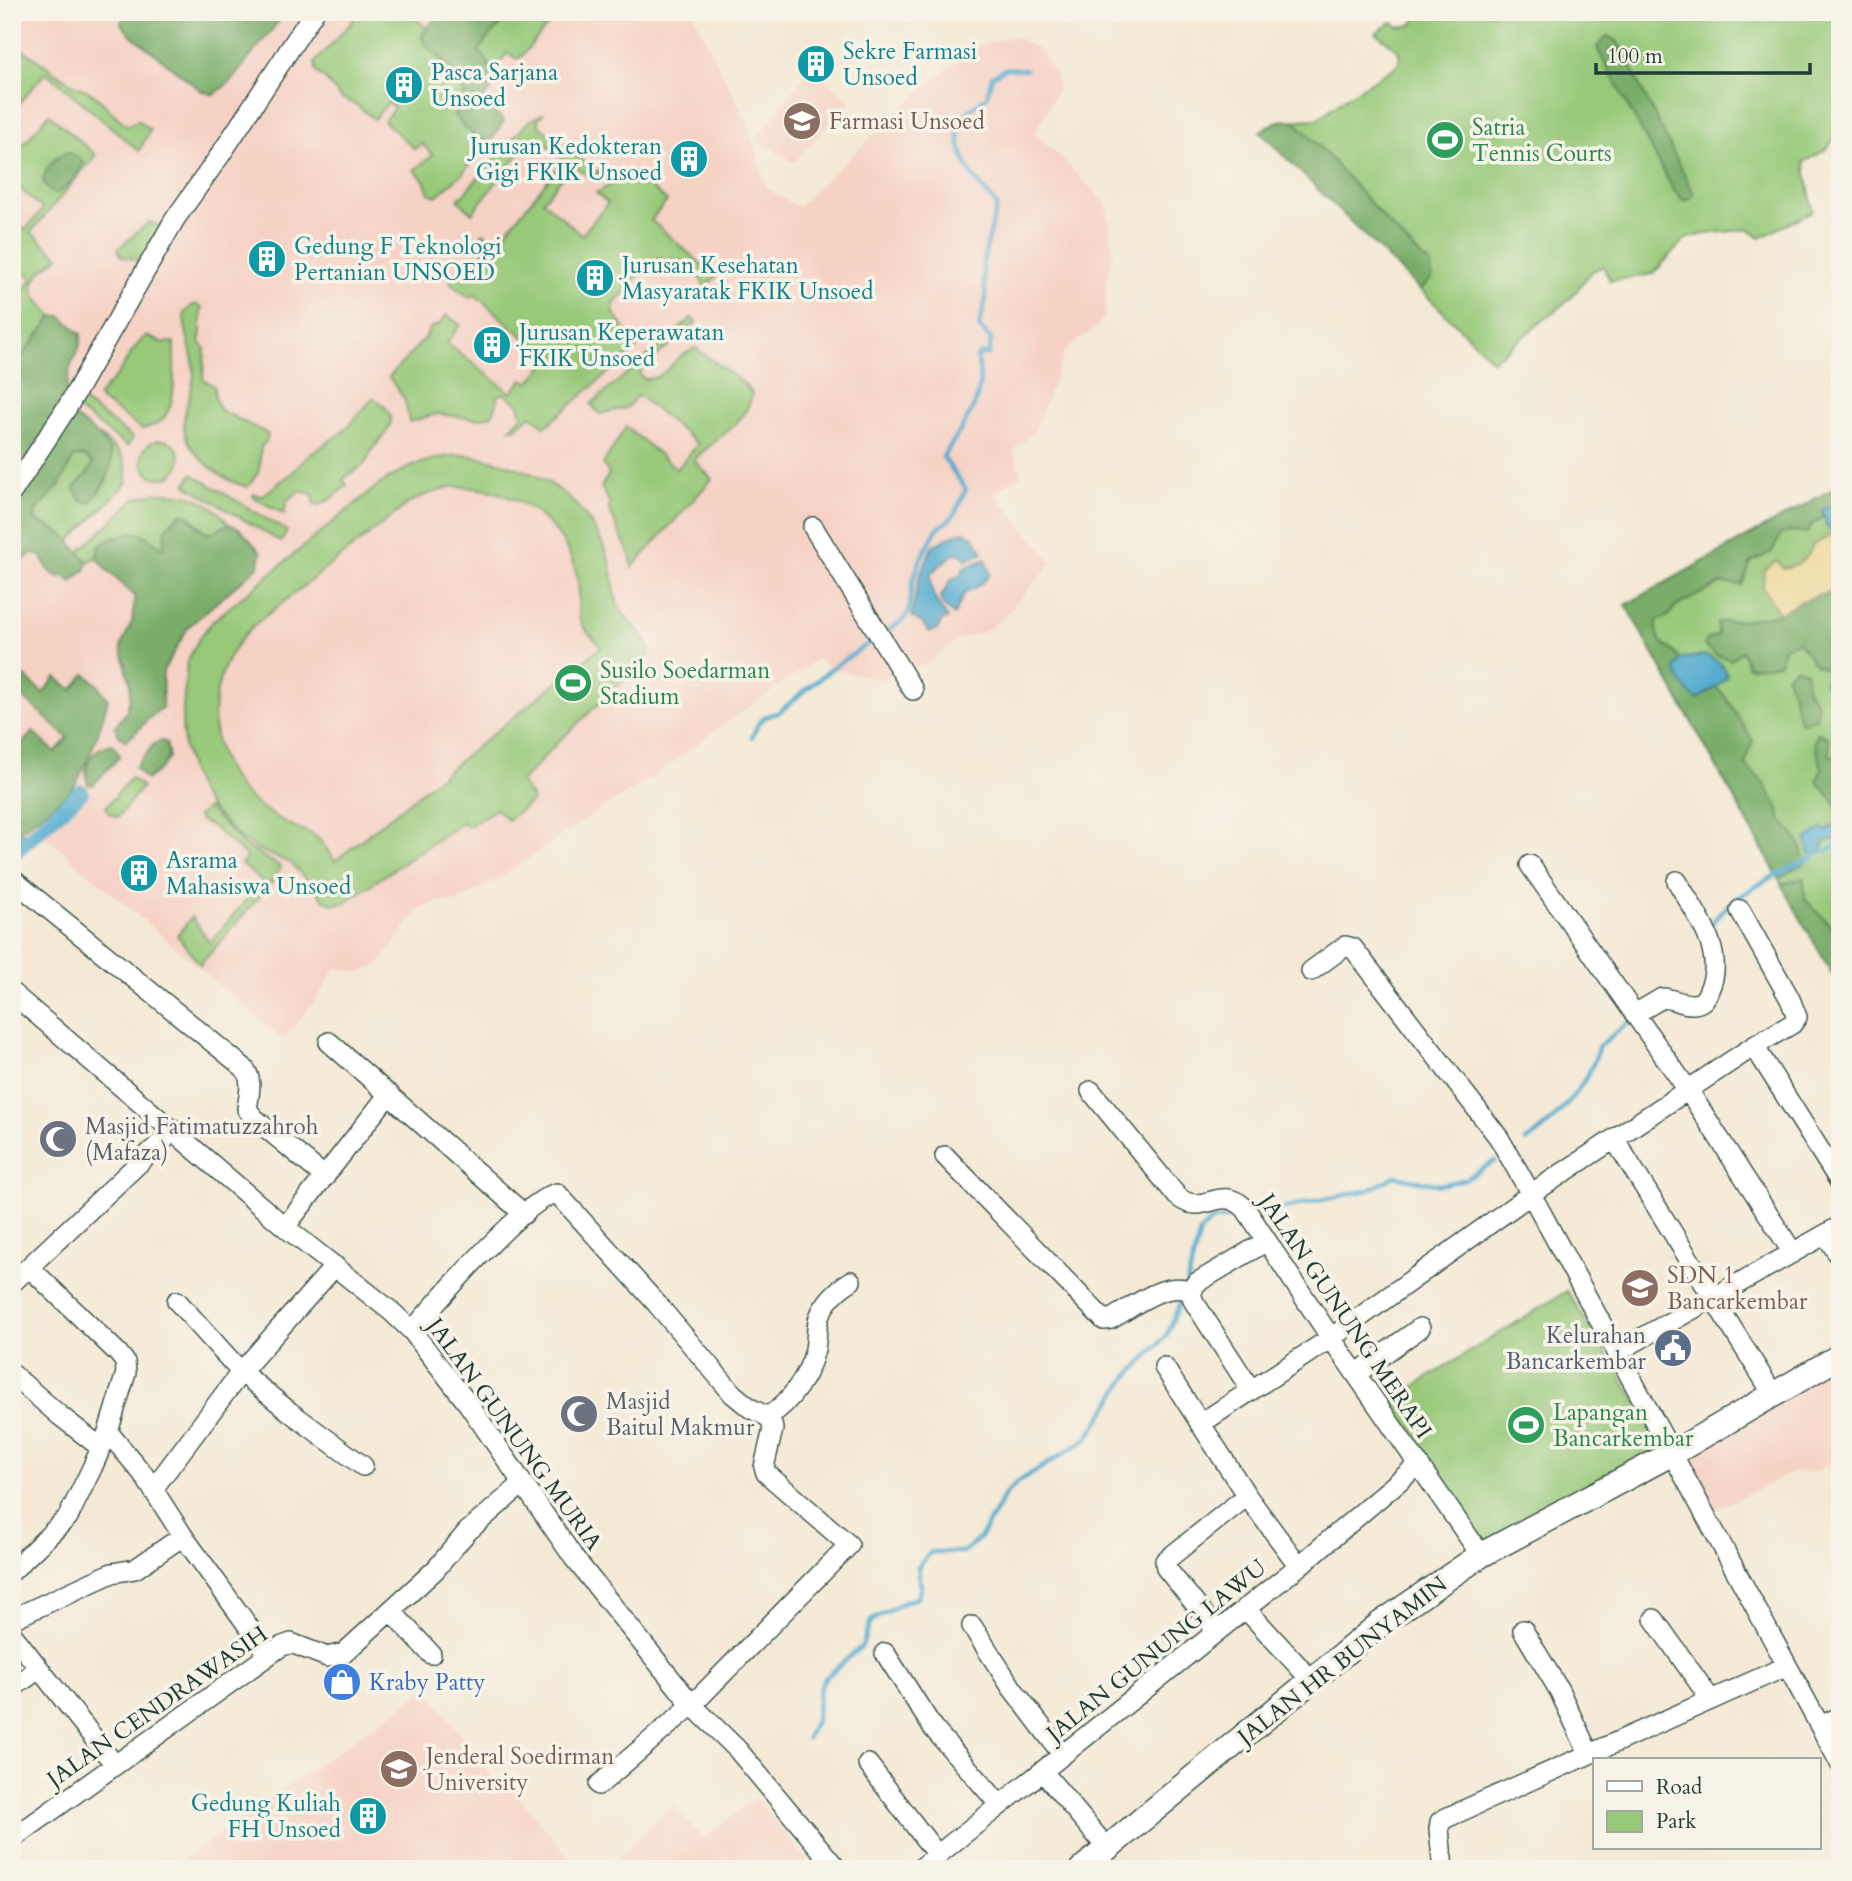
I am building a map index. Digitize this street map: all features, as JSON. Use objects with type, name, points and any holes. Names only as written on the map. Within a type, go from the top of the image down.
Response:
[{"type":"main road","name":"JALAN HR BUNYAMIN","points":[[1082,1869],[1380,1625],[1481,1555],[1672,1453],[1840,1356]]},
{"type":"street","points":[[12,492],[68,406],[175,219],[314,12]]},
{"type":"street","points":[[813,527],[913,690]]},
{"type":"street","points":[[1530,865],[1688,1090],[1793,1253]]},
{"type":"street","points":[[12,879],[243,1067],[248,1072],[250,1082],[247,1109],[254,1118],[325,1177]]},
{"type":"street","points":[[1634,1014],[1662,998],[1690,1004],[1699,1002],[1706,998],[1712,984],[1716,971],[1709,938],[1677,881]]},
{"type":"street","points":[[1200,1424],[1331,1338],[1531,1194],[1754,1046],[1792,1024],[1797,1017],[1790,999],[1740,909]]},
{"type":"street","points":[[1311,971],[1345,946],[1353,948],[1499,1138],[1840,1763]]},
{"type":"street","name":"JALAN GUNUNG MURIA","points":[[12,993],[174,1129],[285,1227],[392,1312],[411,1331],[468,1405],[574,1558],[692,1705],[737,1749],[837,1869]]},
{"type":"street","points":[[329,1042],[524,1214]]},
{"type":"street","points":[[1754,1046],[1840,1182]]},
{"type":"street","name":"JALAN GUNUNG MERAPI","points":[[1091,1091],[1186,1203],[1194,1206],[1228,1198],[1236,1200],[1245,1208],[1481,1555]]},
{"type":"street","points":[[285,1227],[389,1094]]},
{"type":"street","points":[[12,1283],[174,1129]]},
{"type":"street","points":[[1615,1140],[1773,1394]]},
{"type":"street","points":[[944,1156],[1104,1320],[1111,1319],[1167,1289],[1187,1289],[1267,1241]]},
{"type":"street","points":[[411,1331],[452,1285],[524,1214],[544,1197],[554,1193],[558,1194],[671,1320],[733,1394],[750,1408],[766,1416],[780,1407],[805,1376],[815,1349],[819,1318],[824,1307],[851,1280]]},
{"type":"street","points":[[1617,1352],[1833,1230],[1840,1258]]},
{"type":"street","points":[[153,1489],[241,1372],[335,1266]]},
{"type":"street","points":[[12,1571],[68,1517],[104,1439],[127,1373],[125,1362],[29,1267]]},
{"type":"street","points":[[1187,1289],[1251,1390]]},
{"type":"street","points":[[177,1301],[241,1372],[363,1466]]},
{"type":"street","points":[[1356,1374],[1420,1328]]},
{"type":"street","points":[[1164,1367],[1247,1496],[1299,1566]]},
{"type":"street","points":[[12,1374],[59,1415],[104,1439],[153,1489],[183,1536],[269,1655]]},
{"type":"street","points":[[599,1785],[692,1705],[849,1544],[766,1473],[764,1467],[773,1429],[769,1415]]},
{"type":"street","name":"JALAN GUNUNG LAWU","points":[[919,1869],[1299,1566],[1419,1464]]},
{"type":"street","name":"JALAN CENDRAWASIH","points":[[12,1839],[280,1647],[291,1643],[327,1657],[344,1653],[445,1560],[467,1532],[521,1485]]},
{"type":"street","points":[[1217,1631],[1166,1568],[1165,1561],[1247,1496]]},
{"type":"street","points":[[12,1619],[112,1573],[135,1569],[183,1536]]},
{"type":"street","points":[[1245,1608],[1312,1681]]},
{"type":"street","points":[[391,1611],[431,1654]]},
{"type":"street","points":[[1654,1619],[1711,1700]]},
{"type":"street","points":[[972,1626],[1012,1688],[1063,1755]]},
{"type":"street","points":[[1523,1630],[1554,1681],[1589,1754]]},
{"type":"street","points":[[12,1634],[116,1765]]},
{"type":"street","points":[[885,1653],[933,1728],[1000,1805]]},
{"type":"street","points":[[1443,1869],[1439,1829],[1440,1822],[1446,1818],[1787,1666]]},
{"type":"street","points":[[12,1688],[39,1670]]},
{"type":"street","points":[[1820,1727],[1840,1717]]},
{"type":"street","points":[[868,1764],[938,1856]]},
{"type":"street","points":[[1043,1772],[1107,1848]]},
{"type":"shaded area","points":[[12,12],[692,12],[748,123],[767,188],[798,207],[906,104],[974,47],[1013,36],[1041,51],[1056,75],[1058,89],[1035,133],[1107,204],[1113,254],[1105,287],[1105,317],[1065,351],[1034,432],[1014,450],[1021,476],[993,492],[1053,562],[1000,621],[983,632],[961,638],[927,664],[878,679],[831,669],[817,659],[654,777],[604,807],[497,880],[458,901],[436,902],[417,911],[380,964],[360,973],[336,968],[318,997],[283,1040],[51,841],[23,836],[12,843]]},
{"type":"shaded area","name":"Farmasi Unsoed","points":[[811,67],[851,102],[794,162],[756,139]]},
{"type":"shaded area","points":[[1840,1356],[1840,1457],[1818,1471],[1797,1472],[1784,1477],[1706,1516],[1673,1453]]},
{"type":"shaded area","name":"Jenderal Soedirman University","points":[[427,1688],[499,1786],[507,1782],[579,1869],[170,1869]]},
{"type":"shaded area","name":"Jenderal Soedirman University","points":[[755,1798],[806,1859],[794,1869],[609,1869],[672,1804],[703,1839]]},
{"type":"green space","points":[[124,12],[286,12],[231,81],[214,95],[202,91],[130,34],[121,24]]},
{"type":"green space","points":[[354,12],[407,12],[426,27],[422,36],[424,44],[437,53],[443,63],[462,81],[465,103],[454,115],[486,143],[462,174],[436,196],[429,193],[424,180],[414,170],[433,155],[421,143],[415,149],[384,121],[394,108],[388,103],[374,119],[357,105],[341,98],[316,72],[315,62],[353,21]]},
{"type":"green space","points":[[444,12],[513,12],[479,51],[498,83],[484,97],[486,104],[504,121],[493,138],[486,143],[466,129],[454,115],[465,103],[464,93],[459,88],[461,80],[424,44],[422,36]]},
{"type":"green space","points":[[513,12],[559,12],[520,58],[508,53],[492,70],[479,51],[485,40]]},
{"type":"green space","points":[[1421,12],[1840,12],[1840,121],[1835,137],[1828,147],[1804,162],[1813,211],[1760,238],[1750,229],[1685,239],[1653,274],[1610,281],[1603,266],[1591,272],[1571,298],[1493,361],[1260,132],[1278,121],[1318,119],[1345,98],[1395,67],[1400,59],[1398,50],[1376,33],[1392,22],[1399,27],[1412,25]]},
{"type":"green space","points":[[1607,36],[1618,42],[1694,194],[1688,200],[1682,200],[1674,191],[1600,54],[1597,47]]},
{"type":"green space","points":[[12,42],[75,86],[97,97],[128,126],[138,120],[150,130],[139,151],[46,72],[12,111]]},
{"type":"green space","points":[[544,113],[538,119],[539,126],[595,171],[606,171],[590,177],[572,165],[543,201],[582,235],[608,203],[596,193],[621,179],[649,186],[667,201],[651,220],[716,277],[705,287],[696,273],[682,262],[666,258],[650,263],[614,304],[613,311],[637,348],[545,427],[531,415],[516,429],[510,429],[522,416],[519,404],[504,394],[497,395],[497,404],[492,415],[478,419],[437,414],[409,422],[405,400],[389,377],[425,338],[431,327],[439,325],[447,315],[460,325],[447,343],[511,393],[523,379],[529,383],[549,359],[474,294],[470,298],[451,284],[451,274],[484,270],[481,235],[484,233],[497,243],[564,160],[539,139],[531,148],[526,145],[472,213],[458,200],[528,122]]},
{"type":"green space","points":[[49,114],[96,155],[31,232],[59,257],[41,272],[34,285],[37,299],[53,316],[12,369],[12,304],[33,279],[12,261],[12,220],[25,230],[43,209],[12,182],[12,158]]},
{"type":"green space","points":[[1293,120],[1431,265],[1432,278],[1420,290],[1260,132],[1278,121]]},
{"type":"green space","points":[[67,152],[79,157],[84,163],[70,183],[56,194],[50,192],[43,182],[48,167]]},
{"type":"green space","points":[[167,220],[135,272],[138,260],[121,256],[118,249],[149,222],[159,226]]},
{"type":"green space","points":[[196,304],[202,308],[199,341],[205,348],[203,379],[214,386],[220,410],[268,434],[266,442],[261,446],[259,471],[248,487],[228,479],[208,465],[191,447],[186,437],[184,420],[194,373],[184,314]]},
{"type":"green space","points":[[53,316],[61,316],[81,334],[80,343],[70,369],[67,394],[12,482],[12,369]]},
{"type":"green space","points":[[692,318],[696,323],[641,369],[640,375],[645,379],[656,377],[695,348],[742,382],[752,393],[744,414],[694,460],[712,479],[632,568],[631,557],[601,487],[609,474],[603,464],[626,427],[677,469],[698,444],[638,395],[626,408],[600,414],[591,404]]},
{"type":"green space","points":[[146,336],[163,343],[174,342],[174,383],[167,413],[158,423],[142,429],[98,398]]},
{"type":"green space","points":[[79,398],[133,438],[127,446],[73,406]]},
{"type":"green space","points":[[373,398],[388,410],[391,422],[389,428],[366,462],[343,479],[347,485],[336,495],[324,503],[314,505],[313,494],[299,491],[287,501],[284,514],[253,497],[254,494],[262,496],[293,472],[307,457],[345,430]]},
{"type":"green space","points":[[76,418],[107,447],[111,456],[108,476],[90,503],[81,501],[74,488],[93,463],[84,456],[74,457],[59,486],[35,511],[35,520],[63,534],[88,562],[85,570],[72,582],[63,576],[54,575],[42,556],[31,553],[25,559],[12,561],[12,512],[53,438],[65,423]]},
{"type":"green space","points":[[99,435],[121,455],[126,468],[126,484],[70,541],[63,534],[35,520],[35,511],[47,500],[74,457],[84,456],[93,463],[74,488],[90,503],[107,480],[111,451]]},
{"type":"green space","points":[[161,440],[174,446],[180,459],[174,472],[161,478],[148,472],[142,459],[148,446]]},
{"type":"green space","points":[[465,455],[513,466],[534,475],[554,486],[586,516],[611,565],[619,607],[646,642],[649,656],[555,745],[521,782],[533,800],[508,820],[496,809],[467,827],[463,822],[344,903],[333,904],[324,900],[291,863],[258,850],[241,839],[210,808],[199,791],[184,746],[182,723],[187,662],[200,637],[213,621],[377,486],[419,464]],"holes":[[[451,487],[473,488],[515,499],[548,523],[561,539],[578,580],[580,618],[585,629],[601,647],[335,861],[315,836],[267,811],[236,783],[224,762],[216,739],[214,715],[224,667],[236,645],[253,626],[409,503]]]},
{"type":"green space","points":[[192,474],[287,531],[281,542],[186,485]]},
{"type":"green space","points":[[1840,485],[1840,988],[1626,605]]},
{"type":"green space","points":[[1840,485],[1840,503],[1822,509],[1823,517],[1812,525],[1807,533],[1793,531],[1781,534],[1772,552],[1751,562],[1742,585],[1722,583],[1676,606],[1668,616],[1657,621],[1656,629],[1660,640],[1680,659],[1675,670],[1706,694],[1716,687],[1727,699],[1753,740],[1745,765],[1763,782],[1779,809],[1780,818],[1800,843],[1805,863],[1779,878],[1626,605]]},
{"type":"green space","points":[[156,493],[197,498],[214,508],[229,524],[209,534],[187,514],[166,535],[163,548],[142,534],[113,537],[99,546],[97,557],[88,562],[80,555],[81,550],[136,498]]},
{"type":"green space","points":[[180,514],[187,514],[197,526],[209,534],[229,524],[239,528],[261,552],[259,566],[189,626],[163,671],[162,708],[126,741],[119,736],[115,726],[126,713],[130,698],[130,683],[121,646],[132,622],[135,596],[97,557],[105,541],[130,532],[142,534],[163,548],[166,528]]},
{"type":"green space","points":[[1840,586],[1840,611],[1837,619],[1840,630],[1840,687],[1833,691],[1824,683],[1829,670],[1816,665],[1798,642],[1783,648],[1780,663],[1748,667],[1742,651],[1731,660],[1716,655],[1704,645],[1708,639],[1718,635],[1717,622],[1779,614],[1799,602]]},
{"type":"green space","points":[[12,665],[43,693],[56,677],[72,690],[85,674],[108,699],[81,775],[63,798],[21,830],[23,836],[12,843],[12,754],[33,732],[55,752],[68,738],[12,687]]},
{"type":"green space","points":[[1796,668],[1806,671],[1807,690],[1817,702],[1817,718],[1801,724],[1786,675]]},
{"type":"green space","points":[[1818,733],[1829,738],[1830,756],[1840,758],[1840,809],[1817,781],[1822,768],[1814,742]]},
{"type":"green space","points":[[160,741],[166,742],[169,757],[161,768],[146,780],[135,768],[153,745]]},
{"type":"green space","points":[[113,744],[120,756],[93,785],[88,784],[87,770],[91,758],[100,748]]},
{"type":"green space","points":[[131,778],[142,787],[118,817],[112,815],[106,807]]},
{"type":"green space","points":[[208,808],[245,846],[281,867],[274,880],[200,965],[177,935],[192,917],[210,943],[262,881],[241,864],[247,858],[244,854],[197,816]]},
{"type":"green space","points":[[1804,878],[1805,899],[1840,935],[1840,988],[1781,884]]},
{"type":"green space","name":"Lapangan Bancarkembar","points":[[1567,1291],[1665,1447],[1484,1559],[1387,1403]]},
{"type":"sand","points":[[1835,533],[1840,534],[1840,586],[1799,602],[1779,614],[1763,587],[1764,570],[1777,561],[1783,568],[1798,564],[1805,559],[1813,545]]},
{"type":"water","points":[[1840,503],[1840,534],[1827,528],[1822,509]]},
{"type":"water","points":[[964,532],[973,536],[983,553],[966,560],[962,554],[955,553],[931,573],[934,597],[948,618],[941,621],[938,629],[929,632],[922,623],[912,617],[919,577],[933,545]]},
{"type":"water","points":[[986,559],[990,574],[979,585],[965,592],[954,615],[942,604],[941,597],[951,579],[960,576],[964,568]]},
{"type":"water","points":[[1705,655],[1724,668],[1727,677],[1697,699],[1684,686],[1675,670],[1680,659]]},
{"type":"water","points":[[1840,821],[1840,839],[1825,841],[1822,849],[1813,855],[1808,851],[1806,839],[1822,828],[1826,831]]},
{"type":"waterway","points":[[884,633],[903,620],[909,612],[913,580],[921,558],[937,529],[955,513],[966,489],[943,457],[966,422],[977,399],[980,372],[977,357],[989,354],[991,339],[979,327],[986,298],[983,262],[997,205],[967,167],[960,146],[958,120],[987,96],[992,76],[1007,68],[1026,70]]},
{"type":"waterway","points":[[752,737],[764,718],[778,713],[831,669],[877,638]]},
{"type":"waterway","points":[[12,854],[81,792]]},
{"type":"waterway","points":[[1711,928],[1729,904],[1747,892],[1840,844]]},
{"type":"waterway","points":[[1526,1141],[1548,1124],[1570,1100],[1589,1072],[1598,1047],[1633,1019]]},
{"type":"waterway","points":[[1259,1213],[1369,1190],[1395,1176],[1440,1185],[1466,1179],[1495,1161]]},
{"type":"waterway","points":[[1187,1283],[1200,1232],[1211,1221],[1240,1216]]},
{"type":"waterway","points":[[807,1738],[816,1719],[819,1692],[824,1679],[862,1646],[871,1621],[906,1601],[918,1598],[921,1587],[918,1567],[931,1552],[963,1552],[980,1538],[1006,1493],[1018,1482],[1087,1439],[1125,1380],[1167,1335],[1183,1295]]},
{"type":"place","name":"Sekre Farmasi Unsoed","points":[[816,64]]},
{"type":"place","name":"Pasca Sarjana Unsoed","points":[[404,85]]},
{"type":"place","name":"Farmasi Unsoed","points":[[802,121]]},
{"type":"place","name":"Satria Tennis Courts","points":[[1445,140]]},
{"type":"place","name":"Jurusan Kedokteran Gigi FKIK Unsoed","points":[[689,159]]},
{"type":"place","name":"Gedung F Teknologi Pertanian UNSOED","points":[[267,259]]},
{"type":"place","name":"Jurusan Kesehatan Masyaratak FKIK Unsoed","points":[[595,278]]},
{"type":"place","name":"Jurusan Keperawatan FKIK Unsoed","points":[[492,345]]},
{"type":"place","name":"Susilo Soedarman Stadium","points":[[573,683]]},
{"type":"place","name":"Asrama Mahasiswa Unsoed","points":[[139,873]]},
{"type":"place","name":"Masjid Fatimatuzzahroh (Mafaza)","points":[[58,1139]]},
{"type":"place","name":"SDN 1 Bancarkembar","points":[[1640,1288]]},
{"type":"place","name":"Kelurahan Bancarkembar","points":[[1673,1348]]},
{"type":"place","name":"Masjid Baitul Makmur","points":[[579,1414]]},
{"type":"place","name":"Lapangan Bancarkembar","points":[[1526,1425]]},
{"type":"place","name":"Kraby Patty","points":[[342,1682]]},
{"type":"place","name":"Jenderal Soedirman University","points":[[399,1769]]},
{"type":"place","name":"Gedung Kuliah FH Unsoed","points":[[368,1816]]}]
